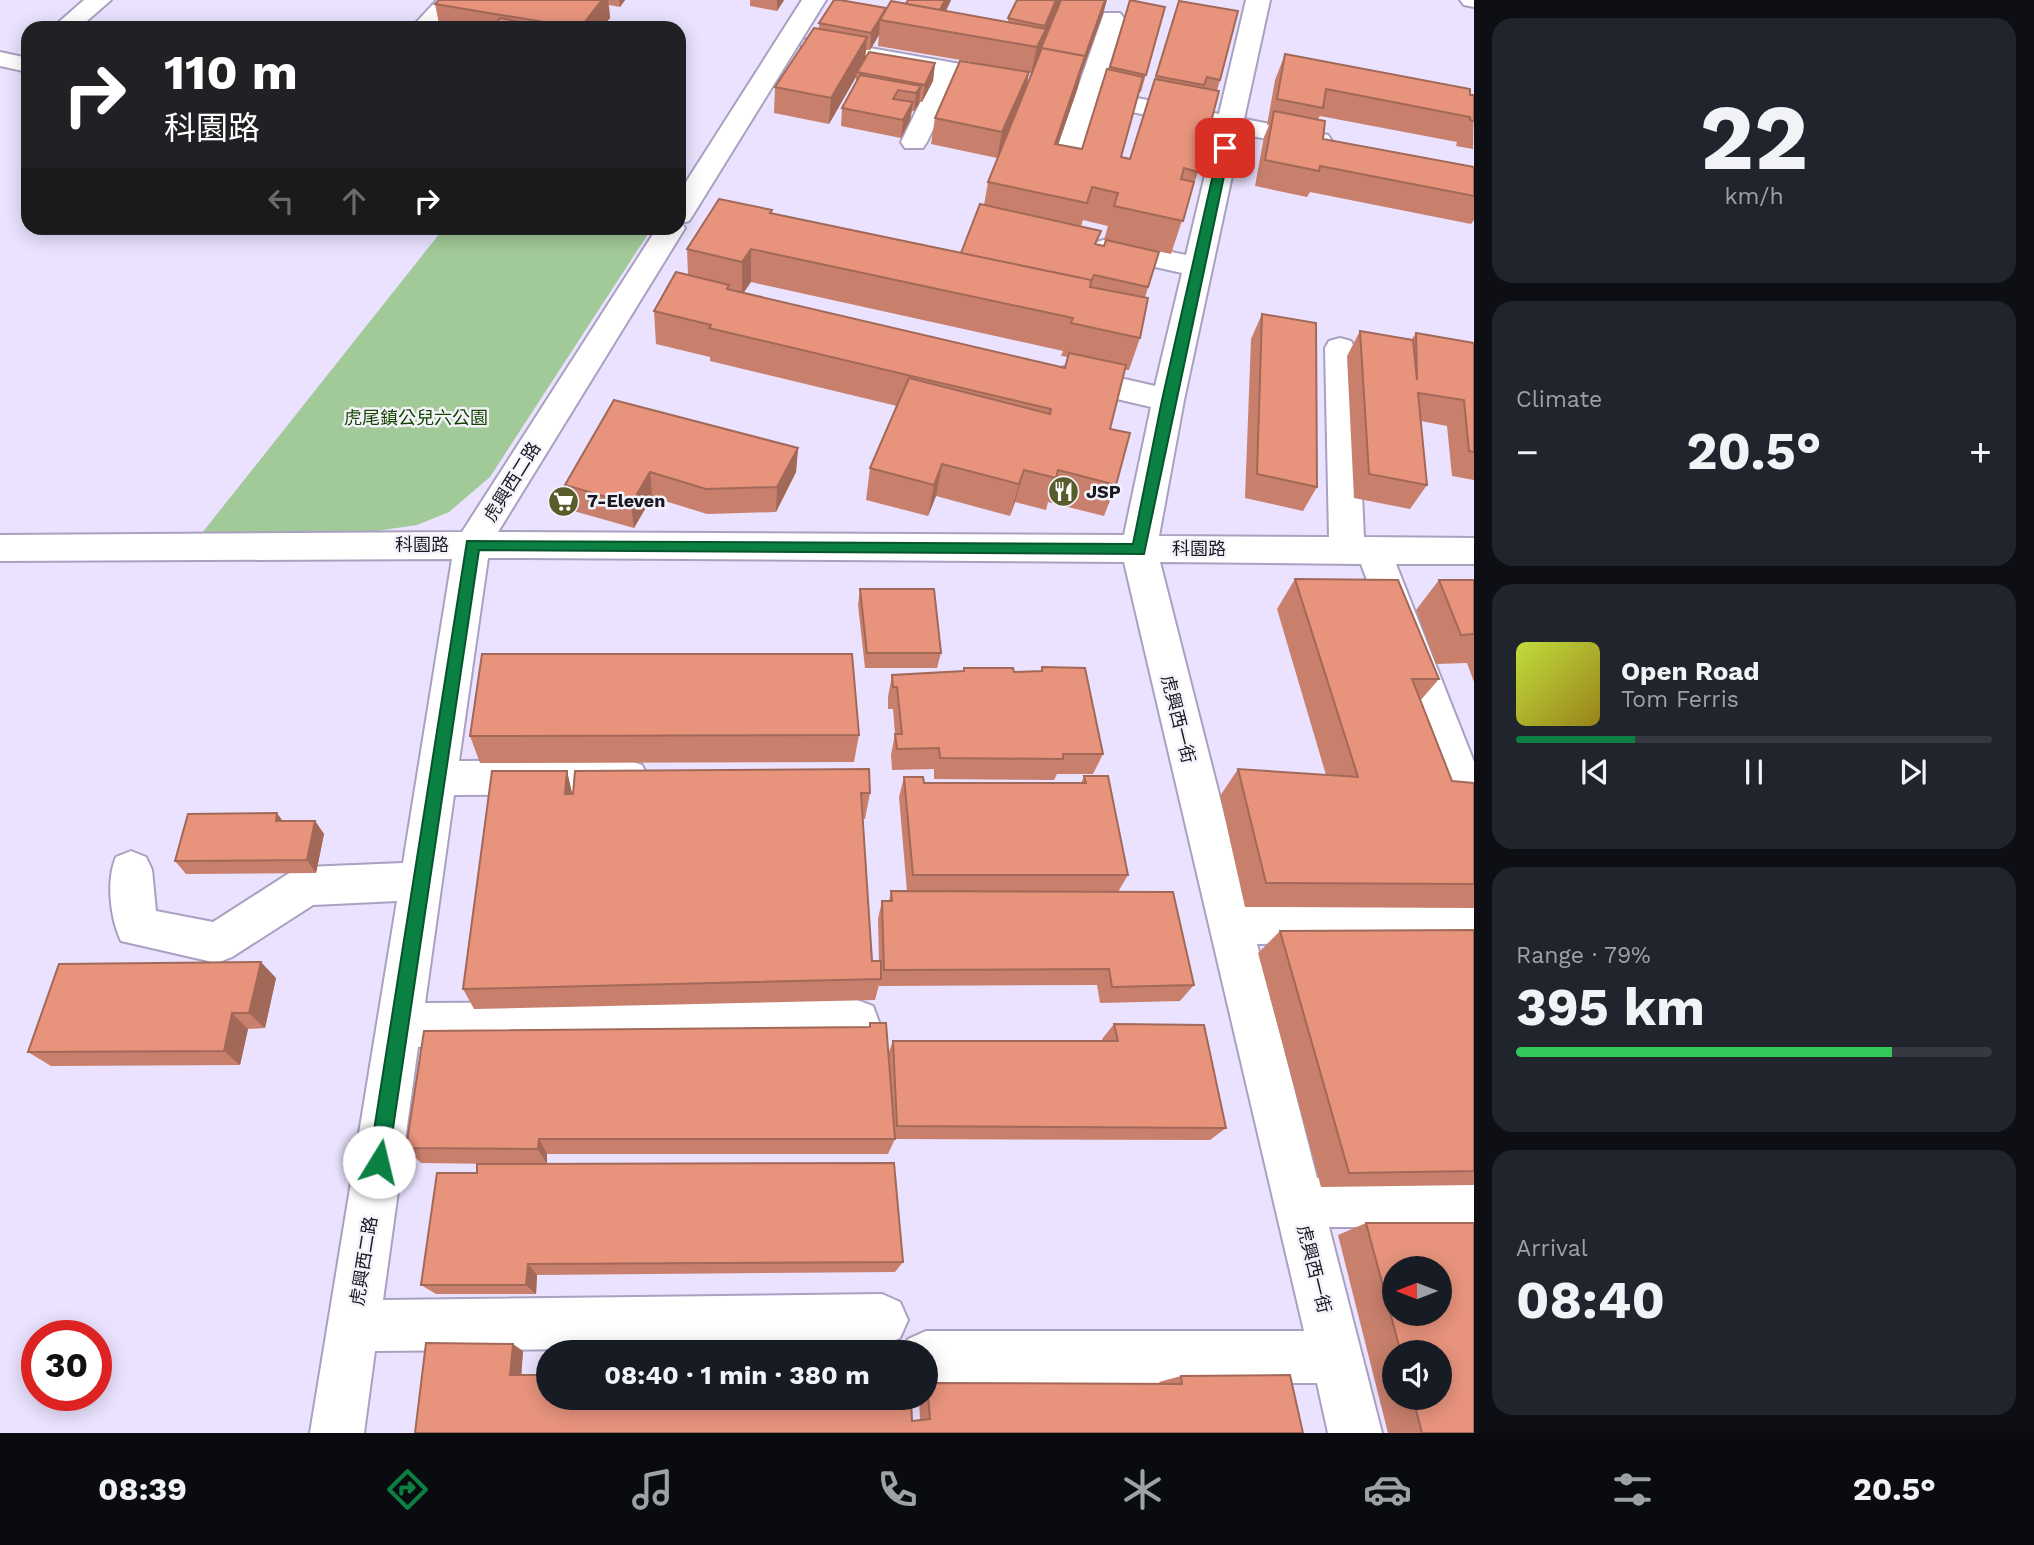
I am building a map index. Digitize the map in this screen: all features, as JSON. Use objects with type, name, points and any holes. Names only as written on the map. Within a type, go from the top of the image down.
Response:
[{"type":"street","points":[[73,21],[99,0]]},
{"type":"street","points":[[430,21],[450,0]]},
{"type":"street","name":"虎興西二路","points":[[686,202],[814,0]]},
{"type":"street","name":"虎興西一街","points":[[1258,0],[1168,400],[1139,550],[1355,1433]]},
{"type":"street","points":[[1060,179],[1112,18]]},
{"type":"street","points":[[788,41],[1028,85]]},
{"type":"street","points":[[914,142],[949,70]]},
{"type":"street","points":[[1087,96],[1341,145]]},
{"type":"street","name":"虎興西二路","points":[[337,1433],[472,545],[652,283],[671,235]]},
{"type":"street","points":[[1082,243],[1198,267]]},
{"type":"street","points":[[1340,348],[1360,549],[1469,801]]},
{"type":"street","points":[[1046,372],[1168,400]]},
{"type":"street","name":"科園路","points":[[0,548],[472,545],[1474,551]]},
{"type":"street","points":[[437,778],[670,776]]},
{"type":"street","points":[[131,870],[136,927],[217,943],[306,886],[421,881]]},
{"type":"street","points":[[1229,924],[1474,922]]},
{"type":"street","points":[[399,1025],[857,1023]]},
{"type":"street","points":[[1298,1202],[1474,1203]]},
{"type":"street","points":[[354,1326],[882,1320]]},
{"type":"street","points":[[938,1357],[1336,1357]]},
{"type":"green space","name":"虎尾鎮公兒六公園","points":[[438,235],[647,235],[490,477],[449,512],[417,525],[376,531],[202,533]]},
{"type":"building","points":[[439,0],[602,0],[586,21],[538,21],[435,4]]},
{"type":"building","points":[[834,0],[886,8],[871,33],[819,23]]},
{"type":"building","points":[[908,0],[945,0],[940,10],[906,4]]},
{"type":"building","points":[[1017,0],[1056,0],[1045,26],[1008,18]]},
{"type":"building","points":[[1061,0],[1105,0],[1085,56],[1041,48]]},
{"type":"building","points":[[1130,0],[1165,7],[1146,75],[1110,67]]},
{"type":"building","points":[[891,1],[1046,29],[1037,47],[880,20]]},
{"type":"building","points":[[1179,1],[1238,11],[1220,80],[1207,77],[1204,85],[1156,76]]},
{"type":"building","points":[[814,28],[867,37],[831,98],[775,87]]},
{"type":"building","points":[[1042,48],[1085,56],[1055,144],[1082,149],[1107,69],[1143,77],[1121,157],[1130,159],[1155,79],[1219,91],[1198,172],[1184,168],[1181,179],[1194,182],[1183,221],[1114,206],[1118,193],[1092,187],[1087,203],[988,182]]},
{"type":"building","points":[[869,52],[935,63],[925,85],[857,72]]},
{"type":"building","points":[[1285,54],[1470,89],[1470,95],[1474,95],[1474,121],[1470,120],[1470,117],[1326,89],[1323,108],[1277,99]]},
{"type":"building","points":[[960,61],[1029,72],[1002,132],[935,118]]},
{"type":"building","points":[[860,75],[921,86],[916,93],[898,90],[893,99],[913,102],[903,120],[842,108]]},
{"type":"building","points":[[1274,111],[1325,121],[1323,139],[1474,167],[1474,196],[1320,166],[1319,171],[1265,160]]},
{"type":"building","points":[[719,199],[772,210],[770,213],[1091,280],[1090,287],[1148,298],[1140,338],[1071,323],[1073,318],[751,249],[742,262],[687,249]]},
{"type":"building","points":[[980,204],[1101,231],[1095,244],[1104,246],[1106,240],[1159,252],[1148,287],[1094,275],[1091,282],[961,253]]},
{"type":"building","points":[[676,272],[729,285],[727,289],[1065,368],[1069,353],[1126,365],[1110,429],[1130,433],[1116,485],[1058,470],[1056,478],[1024,470],[1019,484],[942,464],[934,485],[870,468],[909,378],[1050,414],[1051,409],[709,328],[711,325],[654,311]]},
{"type":"building","points":[[1262,314],[1316,323],[1317,487],[1257,474]]},
{"type":"building","points":[[1360,331],[1413,340],[1417,380],[1416,333],[1474,343],[1474,452],[1469,451],[1464,400],[1418,393],[1427,485],[1369,474]]},
{"type":"building","points":[[614,400],[798,448],[777,487],[706,489],[650,472],[631,504],[565,485]]},
{"type":"building","points":[[1295,579],[1398,580],[1439,679],[1412,679],[1452,781],[1474,783],[1474,884],[1266,883],[1238,769],[1358,777]]},
{"type":"building","points":[[1439,580],[1474,580],[1474,634],[1461,635]]},
{"type":"building","points":[[860,589],[934,589],[941,653],[867,653]]},
{"type":"building","points":[[482,654],[852,654],[859,735],[470,736]]},
{"type":"building","points":[[1042,667],[1085,668],[1103,754],[1063,754],[1063,759],[940,758],[939,748],[897,749],[895,734],[902,734],[897,687],[893,687],[892,675],[964,671],[964,668],[1042,671]]},
{"type":"building","points":[[869,769],[870,793],[861,793],[872,961],[881,961],[881,979],[463,989],[492,771],[567,771],[565,794],[573,794],[575,771]]},
{"type":"building","points":[[1084,776],[1108,776],[1128,875],[913,875],[904,777],[923,777],[924,783],[1086,783]]},
{"type":"building","points":[[277,813],[276,821],[315,821],[307,860],[175,861],[188,814]]},
{"type":"building","points":[[891,891],[1173,892],[1194,985],[1112,987],[1109,969],[884,970],[882,901],[892,901]]},
{"type":"building","points":[[1474,930],[1474,1171],[1349,1173],[1280,931]]},
{"type":"building","points":[[261,962],[249,1013],[232,1013],[224,1051],[28,1052],[59,964]]},
{"type":"building","points":[[870,1023],[886,1023],[895,1139],[539,1139],[538,1149],[406,1148],[424,1031],[870,1027]]},
{"type":"building","points":[[1114,1024],[1204,1025],[1226,1128],[897,1126],[893,1041],[1118,1041]]},
{"type":"building","points":[[894,1163],[903,1262],[528,1264],[526,1285],[421,1285],[437,1173],[477,1173],[477,1164]]},
{"type":"building","points":[[1366,1223],[1474,1223],[1474,1433],[1422,1433],[1416,1410],[1452,1410],[1452,1340],[1398,1340],[1394,1326],[1452,1326],[1452,1256],[1382,1256],[1382,1282]]},
{"type":"building","points":[[426,1343],[513,1344],[510,1375],[536,1375],[536,1410],[912,1410],[912,1421],[930,1419],[929,1410],[938,1410],[938,1383],[1182,1384],[1181,1376],[1290,1375],[1303,1433],[415,1433]]},
{"type":"place","name":"JSP","points":[[1063,492]]},
{"type":"place","name":"7-Eleven","points":[[564,501]]},
{"type":"route","points":[[379,1162],[472,545],[1139,550],[1168,400],[1225,148]]}]
